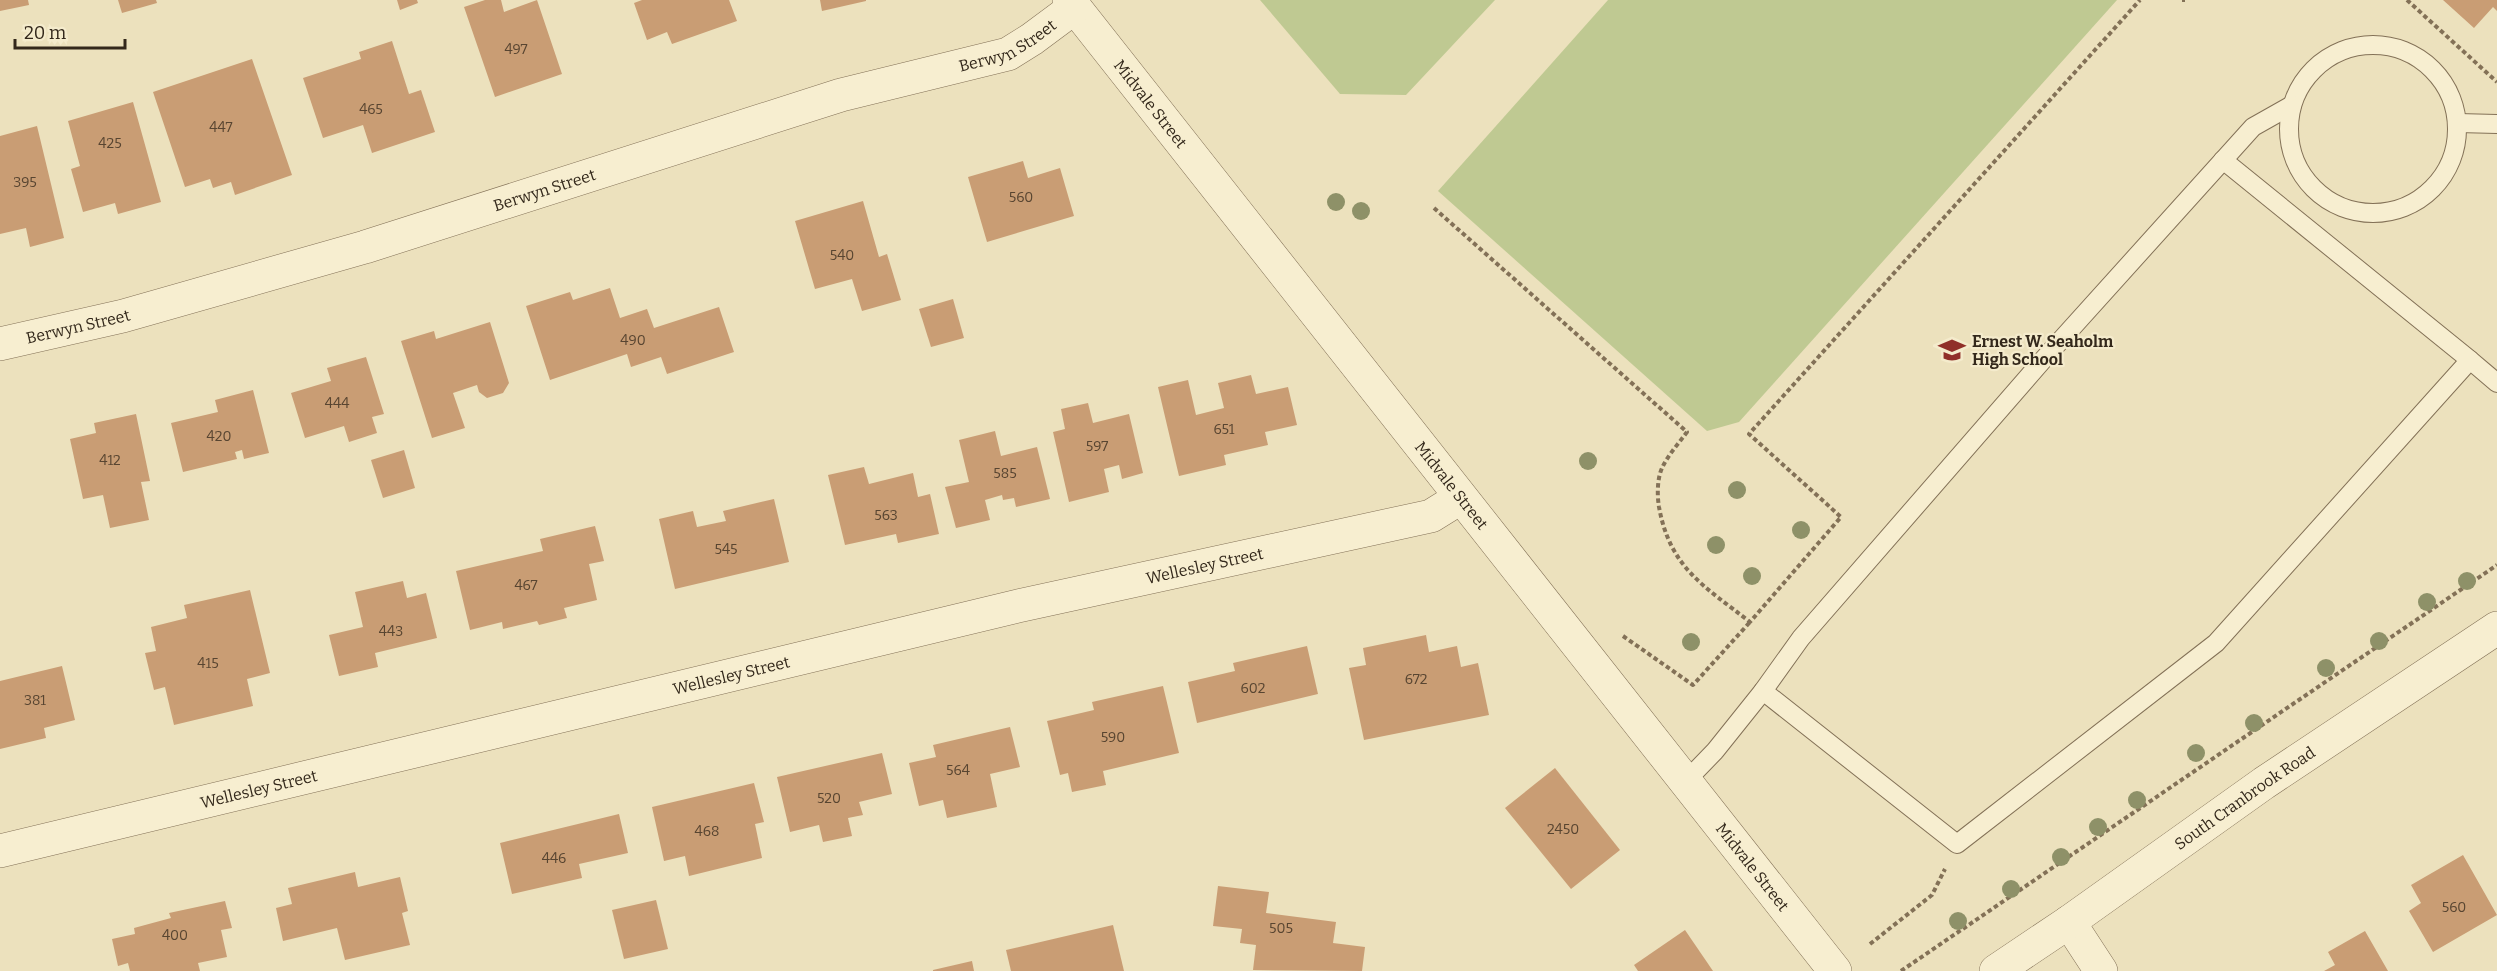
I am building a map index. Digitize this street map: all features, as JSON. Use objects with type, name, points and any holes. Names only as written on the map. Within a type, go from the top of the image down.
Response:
[{"type":"street","name":"Berwyn Street","points":[[0,344],[123,316],[319,260],[510,202],[614,166],[841,95],[1008,54],[1032,39],[1072,4]]},
{"type":"street","name":"Midvale Street","points":[[1072,4],[1835,971]]},
{"type":"street","name":"Wellesley Street","points":[[0,851],[1018,606],[1431,516],[1460,498]]},
{"type":"street","name":"South Cranbrook Road","points":[[1996,971],[2069,922],[2264,783],[2497,628]]},
{"type":"street","points":[[2069,922],[2101,971]]},
{"type":"lane","points":[[2382,45],[2410,52],[2434,70],[2450,94],[2458,123],[2455,150],[2444,175],[2426,196],[2403,208],[2376,214],[2350,210],[2325,199],[2306,181],[2294,157],[2288,131],[2292,105],[2305,78],[2326,58],[2353,47],[2382,45]]},
{"type":"lane","points":[[1684,782],[1715,751],[1801,638],[2049,354],[2223,160],[2253,127],[2292,105]]},
{"type":"lane","points":[[2458,123],[2497,124]]},
{"type":"lane","points":[[2223,160],[2497,383]]},
{"type":"lane","points":[[1762,691],[1957,844],[2216,643],[2470,360]]},
{"type":"path","points":[[1623,636],[1693,685],[1841,517],[1749,434],[2140,0]]},
{"type":"path","points":[[2407,0],[2497,82]]},
{"type":"path","points":[[1434,208],[1687,432],[1662,468],[1657,496],[1663,532],[1678,560],[1698,581],[1750,622]]},
{"type":"path","points":[[1901,971],[2497,565]]},
{"type":"path","points":[[1870,944],[1932,895]]},
{"type":"green space","points":[[1260,0],[1495,0],[1406,95],[1340,94]]},
{"type":"green space","points":[[1608,0],[2117,0],[1739,422],[1707,431],[1438,191]]},
{"type":"building","points":[[0,0],[28,0],[29,5],[0,11]]},
{"type":"building","points":[[118,0],[156,0],[157,3],[122,13]]},
{"type":"building","points":[[397,0],[417,0],[418,3],[400,10]]},
{"type":"building","points":[[485,0],[501,0],[504,12],[537,0],[562,74],[495,97],[464,7]]},
{"type":"building","points":[[642,0],[729,0],[737,21],[672,44],[667,32],[647,40],[634,3]]},
{"type":"building","points":[[820,0],[866,0],[866,1],[822,11]]},
{"type":"building","points":[[2443,0],[2497,0],[2497,11],[2493,7],[2474,28]]},
{"type":"building","points":[[392,41],[409,94],[421,90],[435,132],[372,153],[363,125],[323,138],[303,78],[361,59],[359,52]]},
{"type":"building","points":[[252,59],[292,175],[235,195],[231,182],[213,188],[210,179],[185,187],[153,92]]},
{"type":"building","points":[[133,102],[161,202],[118,214],[115,203],[83,212],[71,169],[80,166],[68,121]]},
{"type":"building","points":[[37,126],[64,238],[30,247],[26,228],[0,234],[0,136]]},
{"type":"building","points":[[1023,161],[1028,178],[1060,168],[1074,216],[987,242],[968,177]]},
{"type":"building","points":[[863,201],[879,257],[887,254],[901,300],[862,311],[852,279],[815,289],[795,221]]},
{"type":"building","points":[[610,288],[620,318],[647,309],[654,328],[719,307],[734,352],[667,374],[661,357],[631,367],[627,354],[550,380],[526,306],[570,292],[573,300]]},
{"type":"building","points":[[953,299],[964,338],[931,347],[919,309]]},
{"type":"building","points":[[490,322],[509,383],[503,393],[487,398],[479,392],[477,385],[453,393],[465,428],[432,438],[401,341],[434,331],[436,339]]},
{"type":"building","points":[[366,357],[384,414],[372,417],[377,433],[349,442],[344,426],[305,438],[291,393],[331,381],[327,368]]},
{"type":"building","points":[[1251,375],[1256,394],[1288,387],[1297,425],[1265,432],[1268,445],[1224,455],[1226,465],[1179,476],[1158,387],[1188,380],[1196,415],[1224,408],[1218,383]]},
{"type":"building","points":[[253,390],[269,453],[244,459],[242,450],[235,452],[237,459],[183,472],[171,423],[218,412],[215,400]]},
{"type":"building","points":[[1088,403],[1093,423],[1129,414],[1143,473],[1122,479],[1119,465],[1104,469],[1109,492],[1069,502],[1053,432],[1065,429],[1061,409]]},
{"type":"building","points":[[136,414],[150,481],[141,482],[149,520],[110,528],[103,495],[83,499],[70,439],[96,433],[94,423]]},
{"type":"building","points":[[995,431],[1001,456],[1037,447],[1050,499],[1016,507],[1014,498],[1003,500],[1002,495],[985,500],[990,520],[956,528],[945,487],[969,482],[959,440]]},
{"type":"building","points":[[404,450],[415,488],[383,498],[371,460]]},
{"type":"building","points":[[864,467],[869,484],[913,473],[918,497],[930,494],[939,534],[898,543],[896,534],[845,545],[828,475]]},
{"type":"building","points":[[774,499],[789,562],[675,589],[659,519],[693,511],[697,527],[726,521],[723,511]]},
{"type":"building","points":[[595,526],[604,561],[589,564],[597,600],[564,608],[567,618],[539,625],[537,621],[503,629],[502,622],[470,630],[456,571],[543,551],[540,539]]},
{"type":"building","points":[[403,581],[407,598],[426,593],[437,638],[375,653],[378,667],[339,676],[329,635],[363,627],[355,592]]},
{"type":"building","points":[[250,590],[270,673],[247,679],[253,706],[174,725],[165,687],[154,690],[145,653],[156,651],[151,627],[187,618],[184,605]]},
{"type":"building","points":[[1426,635],[1429,652],[1457,646],[1461,667],[1478,663],[1489,715],[1364,740],[1349,668],[1366,665],[1363,648]]},
{"type":"building","points":[[1307,646],[1318,694],[1197,723],[1188,682],[1235,671],[1233,663]]},
{"type":"building","points":[[62,666],[75,720],[44,728],[46,738],[0,749],[0,681]]},
{"type":"building","points":[[1163,686],[1179,753],[1103,771],[1106,785],[1072,792],[1068,773],[1060,775],[1047,721],[1094,710],[1092,702]]},
{"type":"building","points":[[1010,727],[1020,767],[990,774],[997,807],[947,818],[943,800],[919,806],[909,763],[936,757],[933,745]]},
{"type":"building","points":[[882,753],[892,794],[859,802],[863,815],[848,818],[852,836],[823,842],[819,825],[790,832],[777,777]]},
{"type":"building","points":[[1555,768],[1620,850],[1571,889],[1505,808]]},
{"type":"building","points":[[754,783],[764,822],[755,824],[762,858],[689,876],[685,856],[664,861],[652,807]]},
{"type":"building","points":[[619,814],[628,853],[579,864],[582,878],[512,894],[500,843]]},
{"type":"building","points":[[2463,855],[2497,915],[2433,952],[2409,911],[2421,903],[2411,885]]},
{"type":"building","points":[[355,872],[358,887],[400,877],[408,911],[402,913],[410,945],[345,960],[337,928],[283,941],[276,908],[292,904],[288,888]]},
{"type":"building","points":[[1218,886],[1269,892],[1266,913],[1336,922],[1333,943],[1365,947],[1362,971],[1253,970],[1256,945],[1240,943],[1242,929],[1213,926]]},
{"type":"building","points":[[656,900],[668,949],[624,959],[612,910]]},
{"type":"building","points":[[225,901],[232,928],[221,930],[227,957],[198,963],[200,971],[130,971],[128,963],[118,966],[112,939],[135,934],[134,928],[171,918],[169,913]]},
{"type":"building","points":[[1113,925],[1124,971],[1011,971],[1006,950]]},
{"type":"building","points":[[1685,930],[1713,971],[1638,971],[1634,965]]},
{"type":"building","points":[[2365,931],[2388,971],[2324,971],[2335,965],[2328,952]]},
{"type":"building","points":[[972,961],[974,971],[933,971],[933,970]]},
{"type":"place","name":"Ernest W. Seaholm High School","points":[[1952,350]]}]
